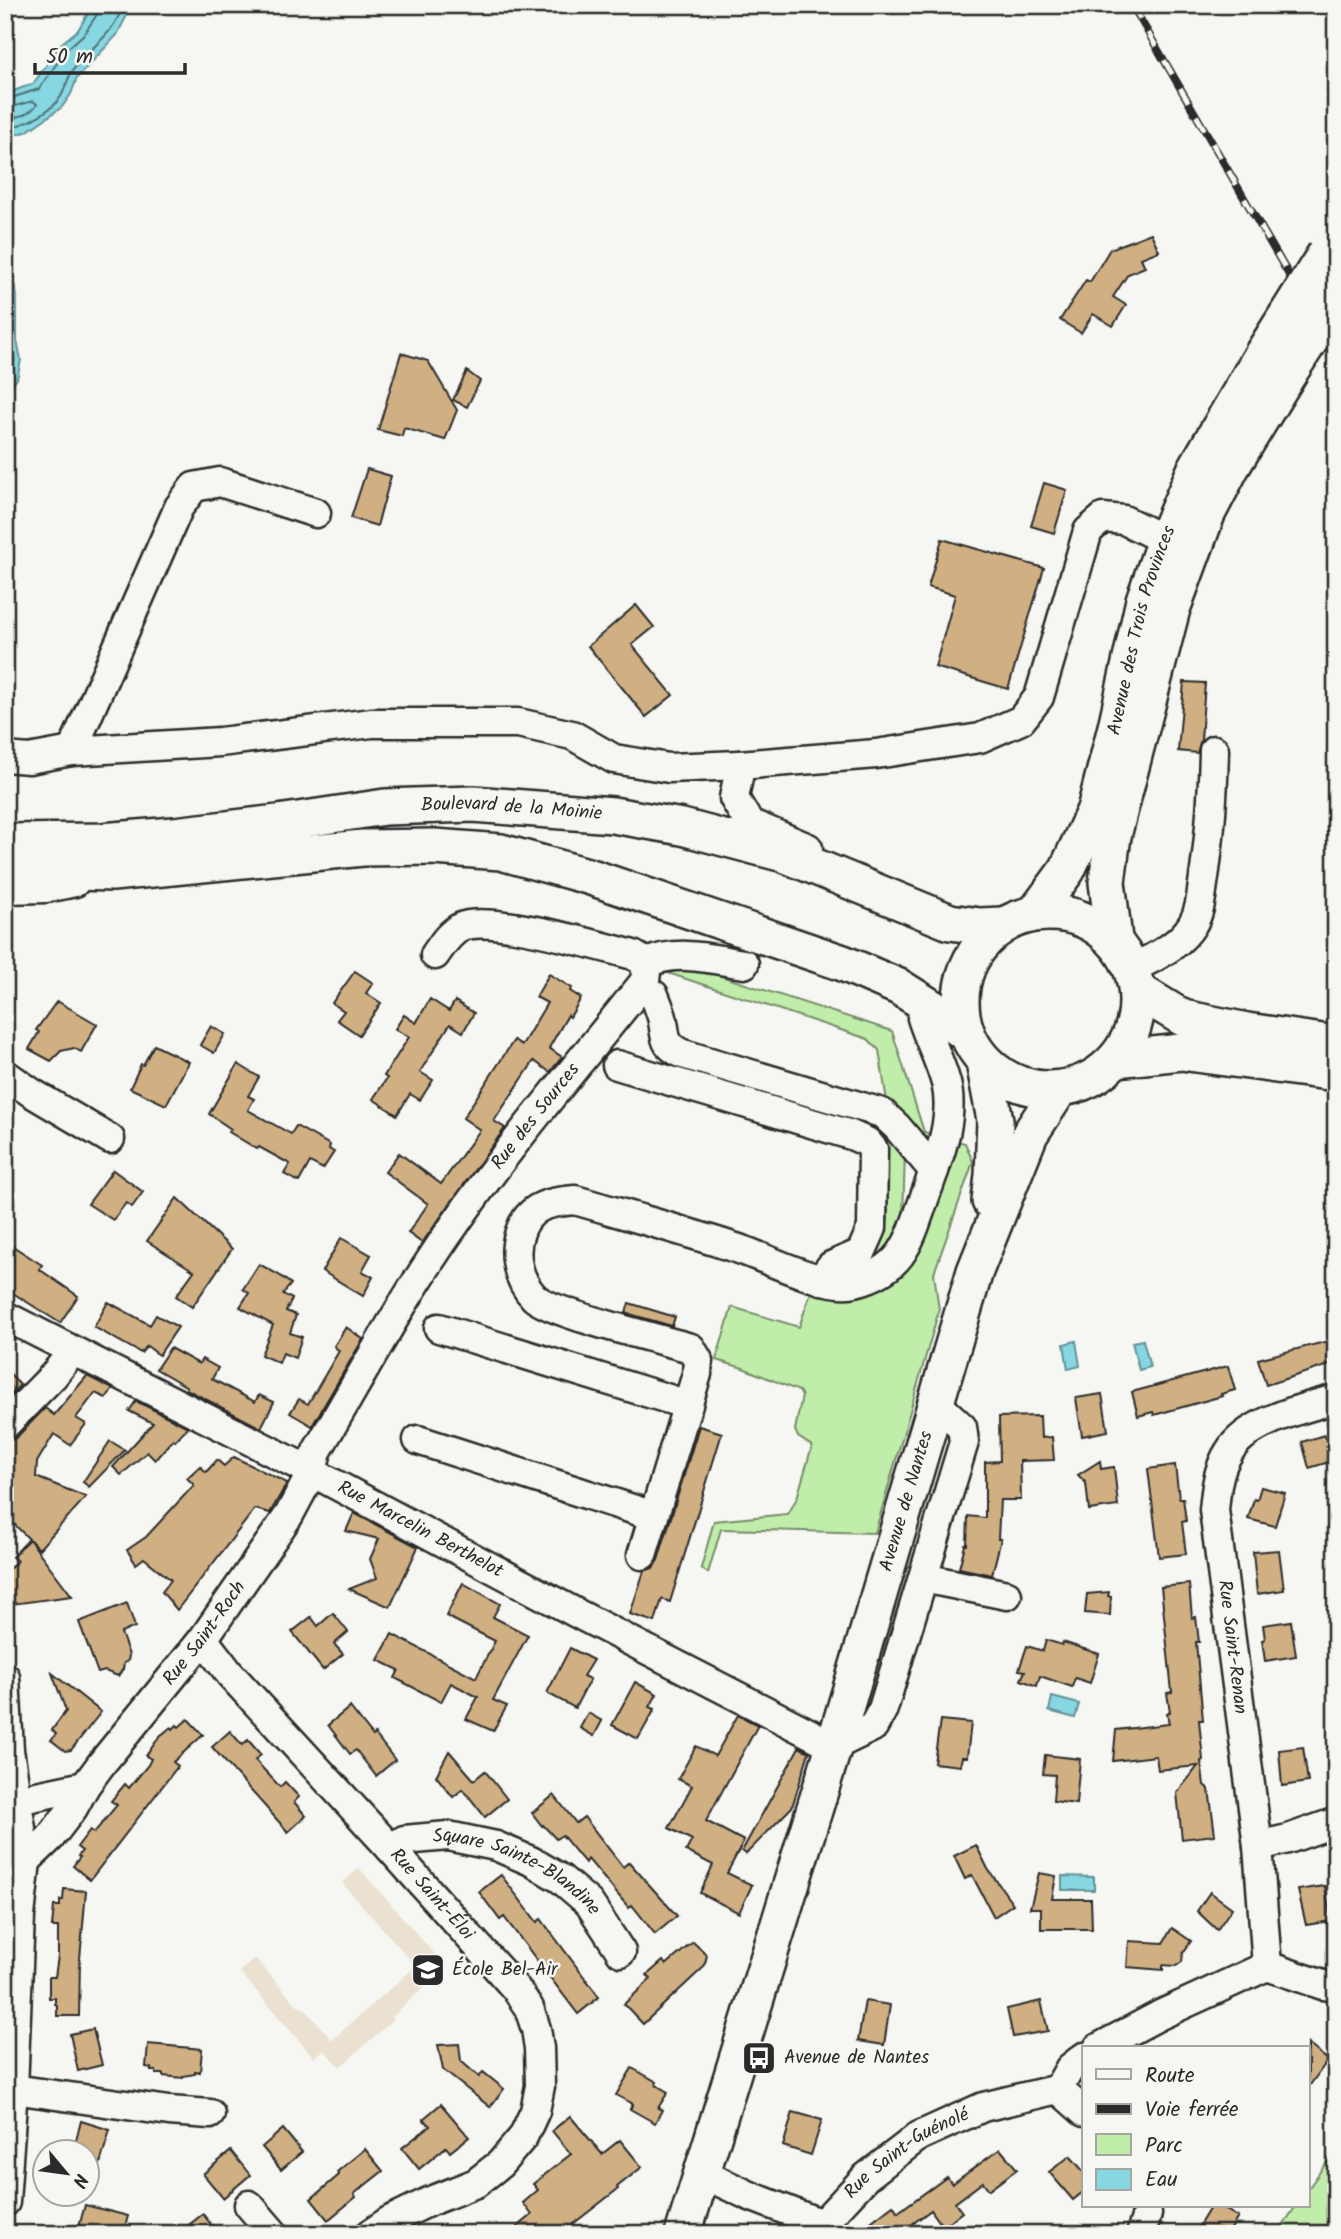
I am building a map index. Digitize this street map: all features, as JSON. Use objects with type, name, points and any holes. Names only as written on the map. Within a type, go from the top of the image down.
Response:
[{"type":"main road","points":[[1276,363],[1331,245]]},
{"type":"main road","points":[[1276,363],[1336,300]]},
{"type":"main road","name":"Avenue des Trois Provinces","points":[[1037,912],[1067,870],[1096,810],[1144,600],[1165,540],[1196,468],[1276,363]]},
{"type":"main road","name":"Avenue des Trois Provinces","points":[[1128,966],[1107,882],[1113,836],[1172,609],[1208,514],[1276,363]]},
{"type":"main road","name":"Boulevard de la Moinie","points":[[5,842],[114,840],[265,824],[386,807],[473,804],[613,815],[682,827],[785,854],[950,922],[980,926],[1002,925]]},
{"type":"main road","name":"Boulevard de la Moinie","points":[[5,870],[112,873],[363,848],[434,847],[501,852],[591,877],[843,963],[899,987],[965,1033]]},
{"type":"main road","points":[[1128,966],[1134,1027],[1116,1059],[1097,1074],[1076,1085],[1059,1090],[1035,1088],[1004,1074],[984,1062],[965,1033],[960,1003],[964,972],[979,945],[1002,925],[1037,912],[1063,915],[1088,923],[1128,966],[1183,1018],[1336,1044]]},
{"type":"main road","points":[[1116,1059],[1181,1052],[1336,1073]]},
{"type":"main road","name":"Avenue de Nantes","points":[[983,1249],[993,1175],[995,1120],[984,1062]]},
{"type":"main road","name":"Avenue de Nantes","points":[[683,2234],[834,1746],[983,1249],[1030,1134],[1059,1090]]},
{"type":"street","points":[[72,751],[179,507],[194,487],[220,482],[316,513]]},
{"type":"street","points":[[5,757],[29,759],[72,751],[220,742],[372,723],[519,723],[572,735],[614,758],[668,768],[876,754],[980,738],[1021,720],[1039,697],[1088,531],[1103,518],[1124,520],[1165,540]]},
{"type":"street","points":[[1128,966],[1146,962],[1183,936],[1192,926],[1199,910],[1212,821],[1214,750]]},
{"type":"street","points":[[739,765],[734,798],[749,823],[848,864],[878,891]]},
{"type":"street","points":[[5,889],[46,888],[112,873]]},
{"type":"street","points":[[435,955],[447,937],[462,926],[487,925],[536,930],[633,955],[648,963],[660,957],[682,955],[744,964]]},
{"type":"street","name":"Rue des Sources","points":[[312,1472],[317,1451],[454,1224],[645,981],[648,963]]},
{"type":"street","points":[[654,995],[662,1017],[665,1040],[672,1049],[883,1113],[934,1171]]},
{"type":"street","points":[[642,1555],[697,1374],[698,1360],[691,1348],[560,1310],[534,1296],[523,1281],[515,1257],[519,1235],[532,1212],[549,1203],[575,1200],[739,1249],[821,1280],[852,1283],[877,1274],[896,1260],[909,1245],[945,1138],[949,1097],[922,1018],[930,1007]]},
{"type":"street","points":[[617,1065],[867,1142],[873,1149],[873,1228],[861,1253],[831,1266],[821,1280]]},
{"type":"street","points":[[5,1074],[110,1139]]},
{"type":"street","name":"Rue Marcelin Berthelot","points":[[5,1316],[312,1472],[834,1746]]},
{"type":"street","points":[[439,1328],[688,1405]]},
{"type":"street","points":[[5,1425],[74,1351]]},
{"type":"street","name":"Rue Saint-Renan","points":[[1267,1966],[1258,1846],[1214,1510],[1218,1475],[1230,1450],[1261,1424],[1336,1399]]},
{"type":"street","points":[[834,1746],[873,1727],[883,1709],[964,1442],[962,1427],[936,1403]]},
{"type":"street","points":[[418,1440],[654,1516]]},
{"type":"street","name":"Rue Saint-Roch","points":[[26,1861],[59,1827],[85,1786],[204,1639],[289,1516],[312,1472]]},
{"type":"street","points":[[923,1578],[1007,1595]]},
{"type":"street","name":"Rue Saint-Éloi","points":[[204,1639],[230,1674],[516,1989],[529,2008],[536,2029],[540,2086],[535,2111],[523,2137],[500,2164],[476,2183],[428,2202],[389,2221],[370,2234]]},
{"type":"street","points":[[5,1677],[9,1750],[26,1861],[20,1916],[5,2202]]},
{"type":"street","points":[[17,1800],[85,1786]]},
{"type":"street","points":[[17,1800],[41,1810],[59,1827]]},
{"type":"street","points":[[1258,1846],[1288,1839],[1336,1822]]},
{"type":"street","name":"Square Sainte-Blandine","points":[[391,1849],[404,1840],[448,1836],[496,1846],[531,1861],[561,1879],[589,1903],[621,1952]]},
{"type":"street","points":[[1102,2046],[1160,2015],[1267,1966],[1336,1987]]},
{"type":"street","points":[[1082,2059],[1070,2068],[1058,2089],[1082,2110]]},
{"type":"street","points":[[13,2089],[169,2111],[210,2114]]},
{"type":"street","name":"Rue Saint-Guénolé","points":[[701,2173],[823,2229],[866,2177],[919,2136],[983,2107],[1058,2089]]},
{"type":"street","points":[[249,2205],[274,2234]]},
{"type":"street","points":[[1141,2234],[1146,2208]]},
{"type":"shaded area","name":"École Bel-Air","points":[[359,1868],[446,1967],[392,2017],[394,2019],[340,2067],[324,2050],[314,2058],[240,1972],[255,1958],[332,2040],[416,1966],[342,1883]]},
{"type":"green space","points":[[674,961],[892,1031],[924,1132],[935,1135],[927,1140],[919,1139],[888,1108],[879,1050],[868,1039],[665,972]]},
{"type":"green space","points":[[883,1121],[905,1152],[903,1217],[899,1235],[885,1258],[837,1273],[885,1230],[888,1219],[888,1154],[881,1146],[877,1134]]},
{"type":"green space","points":[[953,1140],[965,1143],[973,1162],[934,1273],[939,1310],[875,1533],[721,1529],[708,1573],[701,1568],[714,1521],[788,1514],[797,1498],[812,1446],[798,1437],[795,1430],[802,1396],[799,1391],[716,1360],[732,1307],[799,1327],[811,1292],[851,1296],[883,1282]]},
{"type":"green space","points":[[1336,2149],[1336,2234],[1277,2234],[1295,2208],[1310,2208],[1310,2186]]},
{"type":"water","points":[[93,5],[130,5],[130,9],[117,35],[77,78],[62,107],[26,132],[5,137],[5,94],[33,84],[62,43],[78,30]]},
{"type":"water","points":[[5,251],[17,295],[17,340],[21,360],[17,379],[5,392]]},
{"type":"water","points":[[1143,1340],[1150,1367],[1139,1370],[1132,1342]]},
{"type":"water","points":[[1076,1341],[1080,1366],[1068,1369],[1064,1344]]},
{"type":"water","points":[[1052,1697],[1079,1704],[1075,1718],[1049,1711]]},
{"type":"water","points":[[1062,1876],[1094,1877],[1094,1890],[1062,1890]]},
{"type":"building","points":[[1151,233],[1159,251],[1141,258],[1145,267],[1128,274],[1113,297],[1126,305],[1113,326],[1093,314],[1081,333],[1060,320],[1086,280],[1090,282],[1110,249]]},
{"type":"building","points":[[401,353],[428,361],[457,410],[445,440],[404,428],[402,436],[378,430]]},
{"type":"building","points":[[467,371],[480,381],[467,407],[453,400]]},
{"type":"building","points":[[367,469],[391,476],[377,526],[351,518]]},
{"type":"building","points":[[1044,483],[1067,490],[1054,533],[1031,526]]},
{"type":"building","points":[[942,539],[1044,568],[1008,689],[935,667],[955,595],[928,587]]},
{"type":"building","points":[[636,605],[654,627],[632,645],[673,695],[646,717],[588,646]]},
{"type":"building","points":[[1184,682],[1205,683],[1201,740],[1197,753],[1178,751]]},
{"type":"building","points":[[355,971],[373,983],[366,993],[381,1003],[359,1035],[337,1020],[344,1011],[332,1003]]},
{"type":"building","points":[[549,974],[572,988],[570,991],[581,998],[549,1048],[562,1057],[550,1072],[534,1061],[494,1121],[505,1128],[422,1243],[408,1233],[428,1204],[385,1172],[399,1153],[441,1184],[480,1130],[463,1118],[514,1040],[522,1045],[547,1003],[536,997]]},
{"type":"building","points":[[430,999],[449,1011],[455,1001],[474,1013],[463,1032],[450,1024],[420,1072],[433,1080],[420,1100],[410,1094],[397,1115],[373,1099],[409,1037],[395,1029],[404,1015],[416,1023]]},
{"type":"building","points":[[57,1001],[97,1024],[81,1052],[74,1048],[61,1051],[51,1061],[29,1049],[39,1032],[36,1030]]},
{"type":"building","points":[[211,1026],[225,1034],[214,1053],[200,1045]]},
{"type":"building","points":[[154,1045],[189,1062],[166,1105],[130,1088]]},
{"type":"building","points":[[238,1064],[259,1077],[248,1096],[254,1099],[248,1110],[291,1134],[296,1126],[330,1145],[329,1149],[334,1152],[323,1169],[310,1162],[299,1182],[284,1174],[290,1164],[229,1132],[231,1129],[209,1114]]},
{"type":"building","points":[[113,1170],[143,1192],[132,1207],[126,1203],[113,1220],[88,1204]]},
{"type":"building","points":[[177,1198],[232,1249],[192,1307],[176,1296],[194,1271],[147,1241]]},
{"type":"building","points":[[341,1238],[371,1255],[362,1271],[373,1277],[363,1296],[322,1271]]},
{"type":"building","points":[[5,1241],[42,1265],[39,1269],[78,1296],[60,1323],[5,1288]]},
{"type":"building","points":[[259,1264],[291,1284],[283,1294],[292,1299],[286,1311],[296,1315],[290,1333],[302,1337],[295,1358],[283,1353],[279,1363],[261,1355],[273,1325],[240,1307],[249,1293],[243,1289]]},
{"type":"building","points":[[108,1302],[150,1325],[156,1315],[178,1327],[159,1355],[147,1346],[141,1353],[94,1327]]},
{"type":"building","points":[[629,1303],[675,1317],[672,1326],[626,1313]]},
{"type":"building","points":[[346,1327],[363,1339],[312,1426],[290,1413],[299,1399],[308,1404],[339,1351],[334,1346]]},
{"type":"building","points":[[1336,1339],[1336,1363],[1266,1385],[1258,1359]]},
{"type":"building","points":[[170,1348],[199,1364],[202,1359],[218,1368],[212,1379],[255,1402],[259,1395],[274,1402],[261,1428],[186,1389],[187,1387],[156,1369]]},
{"type":"building","points":[[1228,1366],[1235,1390],[1154,1415],[1153,1412],[1138,1416],[1132,1392]]},
{"type":"building","points":[[5,1368],[20,1385],[5,1401]]},
{"type":"building","points":[[87,1376],[113,1389],[106,1398],[95,1393],[76,1418],[86,1424],[70,1445],[54,1434],[37,1462],[36,1477],[86,1497],[39,1549],[12,1522],[5,1519],[10,1441],[45,1408],[54,1415]]},
{"type":"building","points":[[1102,1394],[1108,1431],[1082,1436],[1076,1398]]},
{"type":"building","points":[[136,1401],[188,1427],[175,1441],[173,1439],[155,1460],[147,1452],[121,1475],[113,1467],[153,1423],[129,1411]]},
{"type":"building","points":[[1040,1416],[1041,1438],[1052,1437],[1054,1460],[1020,1461],[1021,1500],[1000,1500],[998,1539],[1001,1539],[992,1575],[959,1568],[967,1545],[968,1516],[985,1518],[985,1462],[1000,1461],[999,1417]]},
{"type":"building","points":[[699,1426],[722,1433],[670,1602],[662,1599],[655,1622],[630,1614],[644,1571],[653,1568],[658,1560]]},
{"type":"building","points":[[1336,1434],[1336,1460],[1309,1468],[1302,1442]]},
{"type":"building","points":[[110,1441],[125,1450],[89,1487],[83,1482]]},
{"type":"building","points":[[234,1457],[287,1483],[270,1513],[255,1509],[177,1610],[162,1592],[171,1580],[144,1558],[136,1564],[127,1550],[146,1537],[194,1485],[187,1478],[200,1466],[206,1472],[217,1460],[224,1466]]},
{"type":"building","points":[[1100,1461],[1101,1469],[1114,1467],[1118,1506],[1089,1510],[1086,1483],[1078,1475]]},
{"type":"building","points":[[1175,1465],[1179,1498],[1183,1498],[1186,1521],[1182,1522],[1186,1554],[1159,1557],[1148,1469]]},
{"type":"building","points":[[1261,1487],[1285,1493],[1275,1526],[1248,1519]]},
{"type":"building","points":[[354,1513],[418,1547],[390,1607],[349,1589],[377,1578],[370,1559],[379,1539],[346,1531]]},
{"type":"building","points":[[29,1539],[72,1596],[12,1604],[5,1591],[5,1573],[17,1561],[12,1557]]},
{"type":"building","points":[[1279,1550],[1284,1590],[1257,1594],[1253,1552]]},
{"type":"building","points":[[463,1583],[500,1604],[493,1617],[528,1635],[493,1700],[507,1706],[493,1731],[466,1719],[478,1697],[451,1683],[441,1702],[395,1678],[399,1670],[378,1660],[392,1634],[476,1678],[495,1641],[446,1616]]},
{"type":"building","points":[[1189,1584],[1192,1618],[1196,1617],[1199,1642],[1196,1642],[1203,1720],[1199,1720],[1201,1761],[1204,1785],[1209,1789],[1215,1835],[1182,1839],[1177,1793],[1198,1766],[1158,1770],[1156,1756],[1113,1761],[1116,1730],[1169,1724],[1167,1693],[1172,1692],[1161,1587]]},
{"type":"building","points":[[1109,1592],[1110,1615],[1085,1613],[1087,1594]]},
{"type":"building","points":[[127,1603],[135,1627],[121,1633],[129,1655],[128,1661],[124,1663],[118,1676],[105,1671],[98,1673],[79,1622]]},
{"type":"building","points":[[333,1613],[348,1632],[334,1644],[343,1654],[323,1670],[292,1632],[311,1617],[318,1626]]},
{"type":"building","points":[[1291,1621],[1296,1656],[1265,1661],[1263,1625]]},
{"type":"building","points":[[1046,1640],[1062,1645],[1063,1642],[1099,1654],[1090,1683],[1075,1678],[1072,1687],[1040,1676],[1037,1686],[1021,1680],[1025,1671],[1019,1670],[1027,1646],[1043,1651]]},
{"type":"building","points":[[570,1648],[593,1660],[583,1676],[590,1679],[575,1708],[547,1693]]},
{"type":"building","points":[[52,1673],[101,1712],[71,1750],[65,1751],[51,1740],[56,1734],[52,1730],[66,1711]]},
{"type":"building","points":[[635,1682],[657,1694],[650,1707],[655,1709],[638,1739],[612,1725]]},
{"type":"building","points":[[350,1707],[395,1760],[376,1776],[356,1750],[350,1754],[328,1725]]},
{"type":"building","points":[[588,1713],[602,1721],[594,1736],[580,1728]]},
{"type":"building","points":[[738,1715],[758,1725],[706,1821],[744,1841],[727,1873],[752,1885],[739,1913],[700,1893],[713,1865],[686,1851],[692,1840],[669,1828],[692,1786],[678,1779],[696,1746],[715,1756]]},
{"type":"building","points":[[188,1719],[203,1735],[173,1762],[178,1766],[90,1880],[73,1866],[82,1851],[77,1847],[90,1830],[94,1833],[117,1805],[111,1801],[125,1784],[129,1788],[148,1765],[151,1759],[146,1756],[160,1736],[171,1727],[179,1727]]},
{"type":"building","points":[[940,1720],[971,1723],[967,1757],[962,1757],[960,1766],[934,1763]]},
{"type":"building","points":[[230,1731],[242,1745],[248,1740],[261,1755],[255,1760],[280,1787],[285,1782],[299,1797],[294,1802],[306,1816],[288,1832],[212,1747]]},
{"type":"building","points":[[799,1747],[809,1752],[792,1807],[746,1854],[742,1851]]},
{"type":"building","points":[[1303,1747],[1308,1782],[1282,1786],[1279,1750]]},
{"type":"building","points":[[449,1751],[474,1780],[485,1771],[507,1799],[485,1817],[463,1789],[453,1797],[436,1776]]},
{"type":"building","points":[[1045,1755],[1080,1759],[1076,1804],[1053,1801],[1055,1775],[1043,1774]]},
{"type":"building","points":[[554,1795],[576,1823],[584,1817],[623,1867],[629,1862],[677,1916],[655,1934],[632,1905],[629,1908],[588,1859],[585,1863],[562,1835],[556,1839],[542,1826],[532,1813]]},
{"type":"building","points":[[976,1845],[988,1869],[1013,1904],[994,1917],[972,1875],[965,1879],[954,1856]]},
{"type":"building","points":[[1039,1873],[1056,1876],[1052,1899],[1091,1899],[1092,1929],[1041,1929],[1041,1908],[1030,1908]]},
{"type":"building","points":[[501,1875],[537,1922],[541,1919],[599,1997],[578,2014],[504,1917],[500,1920],[479,1892]]},
{"type":"building","points":[[1325,1886],[1331,1921],[1306,1925],[1298,1890]]},
{"type":"building","points":[[64,1889],[86,1891],[80,1959],[79,2016],[57,2016],[55,1998],[49,1998],[49,1977],[55,1977],[58,1956],[58,1927],[52,1927],[54,1906],[60,1906]]},
{"type":"building","points":[[1210,1892],[1232,1908],[1217,1930],[1197,1911]]},
{"type":"building","points":[[1172,1928],[1191,1941],[1183,1953],[1182,1962],[1176,1966],[1163,1965],[1163,1970],[1127,1967],[1129,1941],[1163,1943]]},
{"type":"building","points":[[693,1942],[707,1955],[704,1967],[643,2024],[624,2004],[651,1979],[647,1975],[663,1961],[666,1965]]},
{"type":"building","points":[[865,2001],[890,2005],[884,2045],[858,2041]]},
{"type":"building","points":[[1041,2001],[1048,2031],[1013,2037],[1007,2009]]},
{"type":"building","points":[[93,2029],[102,2065],[78,2071],[70,2034]]},
{"type":"building","points":[[148,2044],[202,2049],[200,2072],[195,2071],[195,2074],[183,2078],[156,2074],[156,2071],[146,2067]]},
{"type":"building","points":[[459,2044],[461,2061],[479,2077],[483,2072],[504,2089],[490,2107],[443,2070],[438,2045]]},
{"type":"building","points":[[1308,2044],[1328,2060],[1310,2085],[1310,2046]]},
{"type":"building","points":[[632,2068],[657,2082],[656,2085],[668,2092],[658,2108],[662,2110],[655,2123],[630,2109],[633,2104],[616,2095]]},
{"type":"building","points":[[441,2104],[469,2137],[450,2152],[446,2147],[419,2169],[402,2148],[430,2126],[423,2119]]},
{"type":"building","points":[[793,2112],[822,2120],[811,2155],[783,2146]]},
{"type":"building","points":[[570,2116],[602,2154],[620,2140],[642,2167],[573,2224],[580,2234],[509,2234],[532,2215],[523,2203],[538,2190],[533,2184],[571,2154],[552,2131]]},
{"type":"building","points":[[81,2121],[110,2130],[102,2157],[102,2138],[77,2138]]},
{"type":"building","points":[[283,2129],[302,2152],[281,2170],[262,2147]]},
{"type":"building","points":[[365,2149],[383,2171],[354,2194],[356,2197],[328,2220],[311,2199],[339,2175],[337,2172]]},
{"type":"building","points":[[1000,2149],[1017,2169],[989,2190],[983,2182],[955,2203],[962,2212],[943,2227],[931,2210],[899,2234],[855,2234],[893,2205],[898,2212],[947,2177],[952,2184]]},
{"type":"building","points":[[231,2151],[250,2175],[223,2198],[203,2174]]},
{"type":"building","points":[[1070,2156],[1082,2170],[1082,2193],[1073,2200],[1049,2172]]},
{"type":"building","points":[[84,2208],[97,2208],[128,2216],[123,2234],[77,2234]]},
{"type":"building","points":[[1210,2208],[1222,2208],[1238,2217],[1228,2234],[1194,2234]]},
{"type":"building","points":[[203,2214],[218,2234],[177,2234]]},
{"type":"railway","points":[[1132,5],[1336,356]]},
{"type":"place","name":"École Bel-Air","points":[[428,1970]]},
{"type":"place","name":"Avenue de Nantes","points":[[759,2058]]}]
